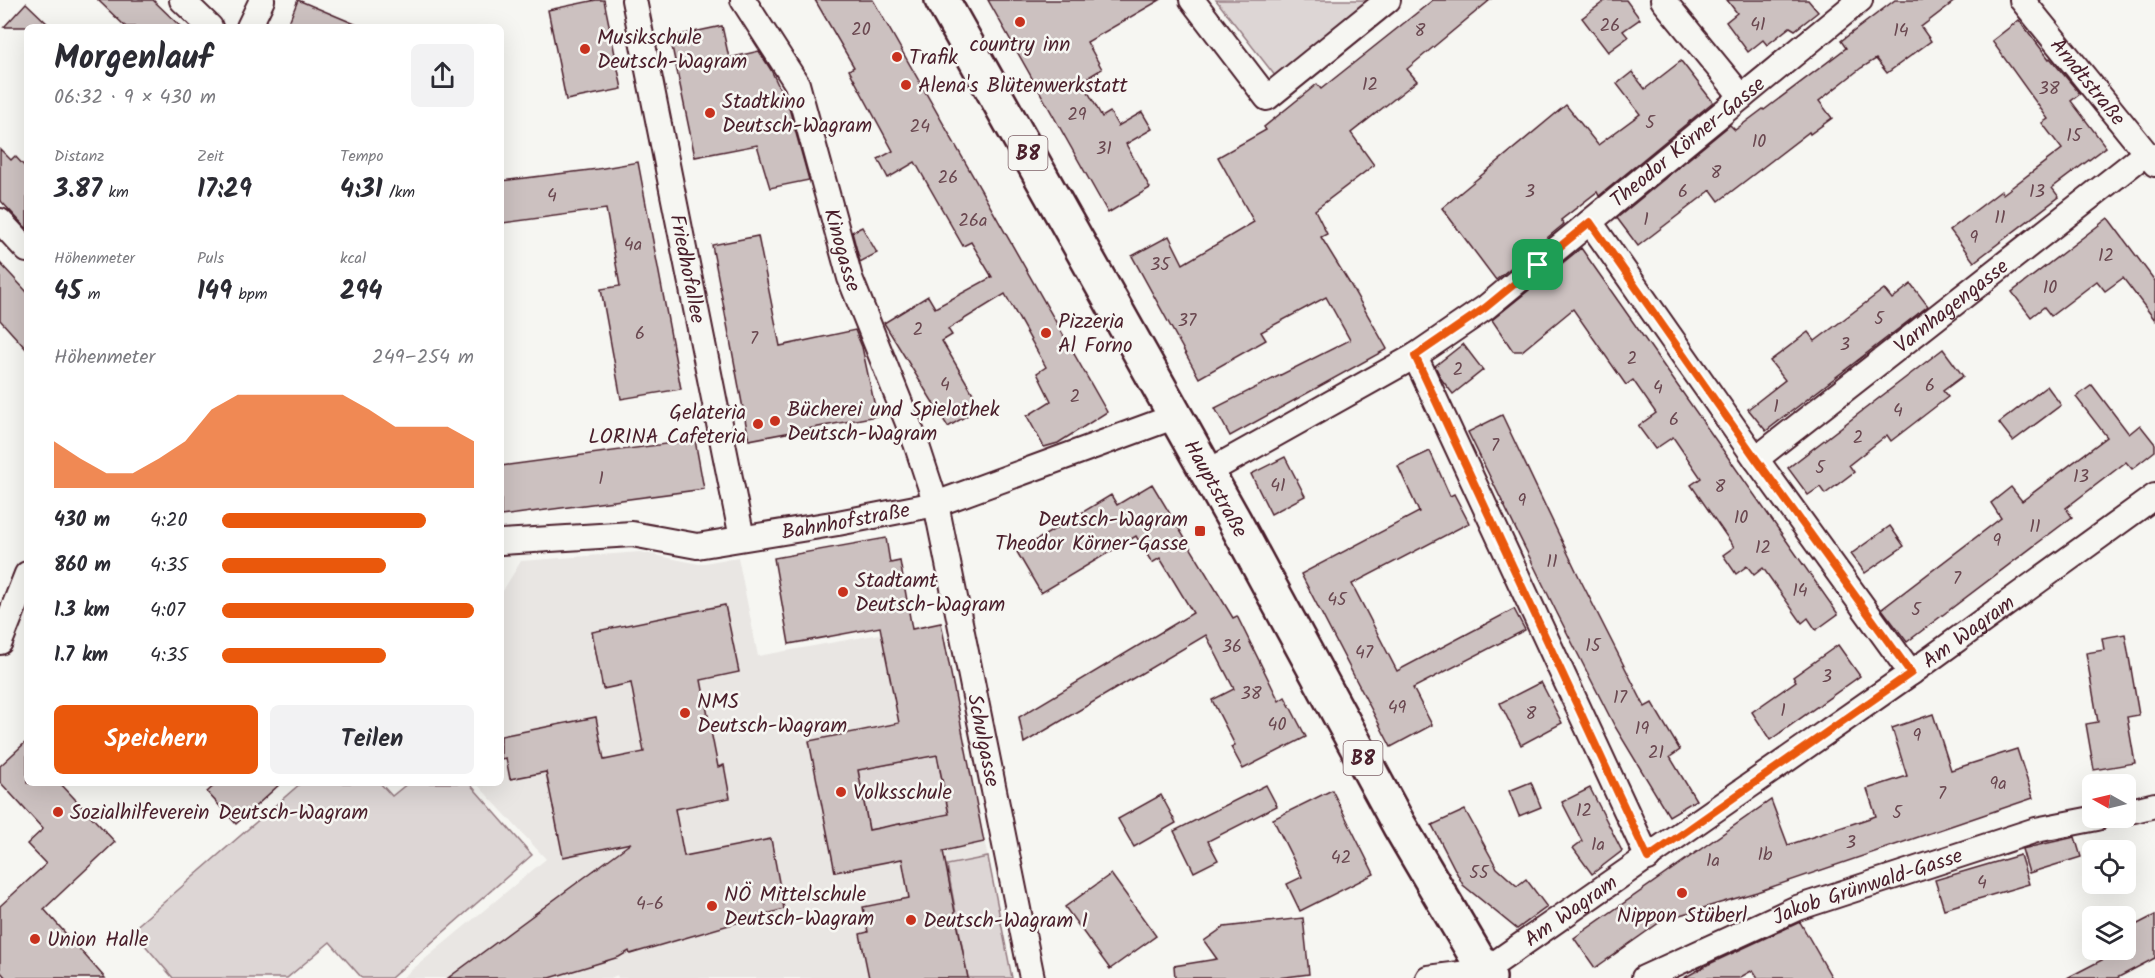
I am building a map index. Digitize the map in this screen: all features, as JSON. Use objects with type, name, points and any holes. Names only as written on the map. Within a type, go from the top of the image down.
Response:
[{"type":"main road","name":"Hauptstraße","points":[[942,0],[1208,472],[1399,825],[1486,975]]},
{"type":"street","points":[[182,0],[207,24]]},
{"type":"street","points":[[250,24],[262,0]]},
{"type":"street","name":"Friedhofallee","points":[[634,0],[742,538]]},
{"type":"street","name":"Kinogasse","points":[[743,0],[797,84],[850,278],[916,443],[936,504]]},
{"type":"street","points":[[1192,0],[1267,98],[1388,0]]},
{"type":"street","points":[[1663,0],[1742,97]]},
{"type":"street","name":"Theodor Körner-Gasse","points":[[1208,472],[1415,356],[1485,308],[1860,0]]},
{"type":"street","name":"Arndtstraße","points":[[2022,0],[2150,158]]},
{"type":"street","name":"Varnhagengasse","points":[[1756,459],[2150,158]]},
{"type":"street","points":[[0,221],[24,247]]},
{"type":"street","points":[[1590,222],[1756,459],[1911,673]]},
{"type":"street","points":[[1415,356],[1648,858]]},
{"type":"street","name":"Bahnhofstraße","points":[[504,542],[632,534],[697,546],[936,504],[1176,416]]},
{"type":"street","name":"Am Wagram","points":[[1486,975],[1911,673],[2155,496]]},
{"type":"street","name":"Schulgasse","points":[[936,504],[1032,978]]},
{"type":"street","points":[[2,631],[24,581]]},
{"type":"street","points":[[2136,810],[2155,806]]},
{"type":"street","name":"Jakob Grünwald-Gasse","points":[[1644,978],[1797,908],[2036,830],[2082,821]]},
{"type":"street","points":[[1428,978],[1486,975]]},
{"type":"shaded area","points":[[1216,0],[1373,0],[1276,77]]},
{"type":"shaded area","points":[[640,552],[699,564],[738,557],[758,656],[941,623],[1012,978],[618,978],[617,975],[611,978],[402,978],[546,859],[479,786],[504,786],[504,589],[521,561]]},
{"type":"shaded area","points":[[937,755],[949,815],[869,830],[858,770]]},
{"type":"shaded area","points":[[298,786],[383,786],[392,796],[404,786],[472,786],[532,855],[391,978],[362,978],[330,942],[287,978],[173,978],[132,930]]},
{"type":"shaded area","points":[[988,857],[1012,978],[968,978],[947,865]]},
{"type":"building","points":[[98,0],[153,0],[178,24],[123,24]]},
{"type":"building","points":[[298,0],[355,24],[288,24]]},
{"type":"building","name":"Musikschule Deutsch-Wagram","points":[[604,0],[622,89],[566,100],[548,10]]},
{"type":"building","points":[[815,0],[873,0],[1107,412],[1058,443],[1044,447],[1027,416],[1051,401],[1037,373],[1046,367],[1005,294],[948,329],[952,335],[942,341],[981,407],[948,427],[884,323],[928,296],[935,308],[992,277],[971,242],[963,246],[915,162],[888,178],[878,159],[893,151],[849,70],[854,67]]},
{"type":"building","points":[[988,0],[1160,0],[1087,42],[1102,69],[1082,81],[1102,117],[1110,112],[1118,126],[1142,112],[1152,129],[1126,144],[1150,188],[1108,213]]},
{"type":"building","points":[[1433,0],[1490,0],[1407,69],[1417,81],[1351,133],[1374,165],[1315,210],[1327,234],[1321,237],[1387,349],[1230,436],[1215,408],[1350,340],[1326,297],[1261,332],[1266,340],[1199,378],[1132,256],[1169,236],[1183,264],[1254,222],[1218,157],[1266,130],[1264,127],[1317,84],[1321,89]]},
{"type":"building","points":[[1606,0],[1626,0],[1640,19],[1623,31],[1628,37],[1608,52],[1582,18]]},
{"type":"building","points":[[1727,0],[1808,0],[1818,12],[1795,30],[1790,27],[1767,45],[1763,40],[1748,52],[1726,22],[1737,13]]},
{"type":"building","points":[[1895,0],[1956,0],[1921,27],[1931,41],[1887,73],[1876,59],[1819,101],[1832,118],[1810,134],[1809,132],[1719,201],[1711,190],[1638,246],[1617,218],[1730,125],[1735,130],[1846,48],[1841,41]]},
{"type":"building","points":[[26,3],[48,24],[24,24],[24,27],[4,27]]},
{"type":"building","points":[[2019,20],[2080,94],[2071,101],[2106,147],[2052,188],[2059,197],[1974,262],[1950,230],[2001,191],[2003,194],[2062,149],[2042,123],[2048,119],[1992,41]]},
{"type":"building","points":[[722,26],[729,58],[759,51],[771,70],[789,108],[809,180],[770,188],[757,145],[695,157],[670,37]]},
{"type":"building","points":[[1681,61],[1713,102],[1599,196],[1597,192],[1561,220],[1564,224],[1496,280],[1442,208],[1566,105],[1598,145],[1640,114],[1617,84],[1632,72],[1645,89]]},
{"type":"building","points":[[0,149],[11,160],[15,156],[24,166],[24,226],[0,200]]},
{"type":"building","points":[[638,162],[681,389],[621,399],[601,289],[620,286],[606,209],[504,223],[504,181]]},
{"type":"building","points":[[2108,218],[2155,281],[2155,320],[2123,278],[2105,291],[2097,281],[2051,316],[2044,307],[2031,317],[2012,292]]},
{"type":"building","points":[[862,227],[877,253],[860,262],[852,232]]},
{"type":"building","points":[[758,236],[780,346],[855,330],[862,347],[877,416],[749,440],[712,245]]},
{"type":"building","points":[[1581,248],[1838,614],[1816,630],[1808,618],[1802,623],[1763,568],[1754,575],[1747,566],[1736,574],[1723,555],[1734,547],[1691,485],[1701,478],[1673,437],[1655,449],[1638,426],[1656,413],[1633,380],[1626,385],[1573,309],[1522,351],[1513,351],[1492,320]]},
{"type":"building","points":[[0,263],[24,289],[24,347],[0,320]]},
{"type":"building","points":[[1911,284],[1928,306],[1766,431],[1748,409],[1785,380],[1770,361],[1808,332],[1815,341],[1884,289],[1892,299]]},
{"type":"building","points":[[1463,344],[1483,370],[1453,394],[1435,366]]},
{"type":"building","points":[[1943,349],[1963,376],[1943,391],[1948,397],[1891,441],[1887,435],[1849,465],[1854,472],[1825,494],[1820,487],[1808,495],[1788,468]]},
{"type":"building","points":[[2092,385],[2129,434],[2140,425],[2155,444],[2155,451],[2132,469],[2126,462],[2066,508],[2072,517],[1907,642],[1882,609],[2001,518],[1991,503],[2011,487],[2022,501],[2107,437],[2076,397]]},
{"type":"building","points":[[2047,386],[2061,405],[2013,441],[1999,423]]},
{"type":"building","points":[[1502,415],[1581,581],[1645,707],[1652,703],[1680,750],[1670,757],[1696,800],[1669,816],[1614,725],[1468,432]]},
{"type":"building","points":[[695,440],[704,489],[504,516],[504,466]]},
{"type":"building","points":[[1430,451],[1450,496],[1454,494],[1469,523],[1352,584],[1397,671],[1514,609],[1525,630],[1413,688],[1432,725],[1391,747],[1301,574],[1419,512],[1398,466]]},
{"type":"building","points":[[1285,457],[1305,496],[1271,514],[1251,474]]},
{"type":"building","points":[[1152,484],[1233,618],[1237,616],[1279,701],[1285,697],[1306,737],[1243,769],[1231,747],[1235,745],[1212,700],[1234,689],[1206,635],[1024,743],[1019,717],[1193,613],[1160,558],[1152,563],[1136,536],[1041,593],[1017,552],[1111,495],[1117,505]]},
{"type":"building","points":[[1890,526],[1904,546],[1865,573],[1851,554]]},
{"type":"building","points":[[886,538],[890,563],[900,561],[912,629],[941,623],[984,842],[943,851],[968,978],[869,978],[860,934],[868,932],[863,907],[909,898],[902,859],[835,872],[809,741],[899,723],[880,627],[789,644],[774,558]],"holes":[[[937,755],[949,814],[869,830],[858,770]]]},
{"type":"building","points":[[725,605],[739,672],[701,680],[718,767],[724,765],[730,798],[675,809],[684,856],[771,839],[784,909],[630,954],[629,951],[619,957],[550,978],[448,978],[631,843],[563,857],[546,772],[510,779],[506,758],[504,758],[504,735],[596,717],[604,760],[644,752],[631,683],[603,689],[592,632]]},
{"type":"building","points":[[2125,634],[2139,715],[2127,717],[2135,763],[2094,770],[2086,724],[2098,722],[2086,653],[2104,650],[2102,638]]},
{"type":"building","points":[[1838,645],[1860,676],[1770,740],[1752,712],[1796,681],[1793,677]]},
{"type":"building","points":[[1541,682],[1562,723],[1521,745],[1500,703]]},
{"type":"building","points":[[1933,714],[1951,770],[2017,749],[2033,798],[1757,892],[1663,920],[1595,968],[1574,938],[1771,800],[1788,845],[1876,816],[1867,789],[1907,776],[1892,728]]},
{"type":"building","points":[[24,744],[24,786],[63,786],[115,842],[44,909],[105,978],[6,978],[0,971],[0,906],[46,864],[27,844],[43,829],[0,782],[0,766]]},
{"type":"building","points":[[1531,782],[1541,807],[1519,816],[1509,791]]},
{"type":"building","points":[[1266,785],[1277,806],[1208,841],[1218,860],[1194,872],[1174,831]]},
{"type":"building","points":[[214,786],[278,786],[236,824],[207,792]]},
{"type":"building","points":[[1590,788],[1622,851],[1592,874],[1573,848],[1582,841],[1562,802]]},
{"type":"building","points":[[1332,790],[1374,874],[1300,911],[1287,884],[1302,877],[1273,819]]},
{"type":"building","points":[[1161,795],[1176,823],[1134,847],[1118,819]]},
{"type":"building","points":[[1465,810],[1497,868],[1517,886],[1526,879],[1547,907],[1517,929],[1463,885],[1432,825]]},
{"type":"building","points":[[2075,837],[2081,857],[2029,873],[2022,849]]},
{"type":"building","points":[[2020,855],[2029,884],[1944,909],[1935,880]]},
{"type":"building","points":[[1111,874],[1156,936],[1110,969],[1065,907]]},
{"type":"building","points":[[2155,915],[2155,958],[2117,978],[2067,978],[2102,960],[2136,960],[2136,925]]},
{"type":"building","points":[[1303,918],[1309,974],[1278,978],[1175,978],[1174,966],[1217,959],[1204,941],[1224,927]]},
{"type":"building","points":[[1800,922],[1832,978],[1758,978],[1753,970],[1739,978],[1684,978],[1707,965]]},
{"type":"place","name":"country inn","points":[[1020,22]]},
{"type":"place","name":"Musikschule Deutsch-Wagram","points":[[585,49]]},
{"type":"place","name":"Trafik","points":[[897,57]]},
{"type":"place","name":"Alena's Blütenwerkstatt","points":[[906,85]]},
{"type":"place","name":"Stadtkino Deutsch-Wagram","points":[[710,113]]},
{"type":"place","name":"Pizzeria Al Forno","points":[[1046,333]]},
{"type":"place","name":"Bücherei und Spielothek Deutsch-Wagram","points":[[775,421]]},
{"type":"place","name":"Gelateria LORINA Cafeteria","points":[[758,424]]},
{"type":"place","name":"Deutsch-Wagram Theodor Körner-Gasse","points":[[1200,531]]},
{"type":"place","name":"Stadtamt Deutsch-Wagram","points":[[843,592]]},
{"type":"place","name":"NMS Deutsch-Wagram","points":[[685,713]]},
{"type":"place","name":"Volksschule","points":[[841,792]]},
{"type":"place","name":"Sozialhilfeverein Deutsch-Wagram","points":[[58,812]]},
{"type":"place","name":"Nippon Stüberl","points":[[1682,893]]},
{"type":"place","name":"NÖ Mittelschule Deutsch-Wagram","points":[[712,906]]},
{"type":"place","name":"Deutsch-Wagram I","points":[[911,920]]},
{"type":"place","name":"Union Halle","points":[[35,939]]},
{"type":"route","points":[[1590,222],[1756,459],[1911,673],[1648,858],[1415,356],[1485,308],[1538,265],[1590,222]]}]
